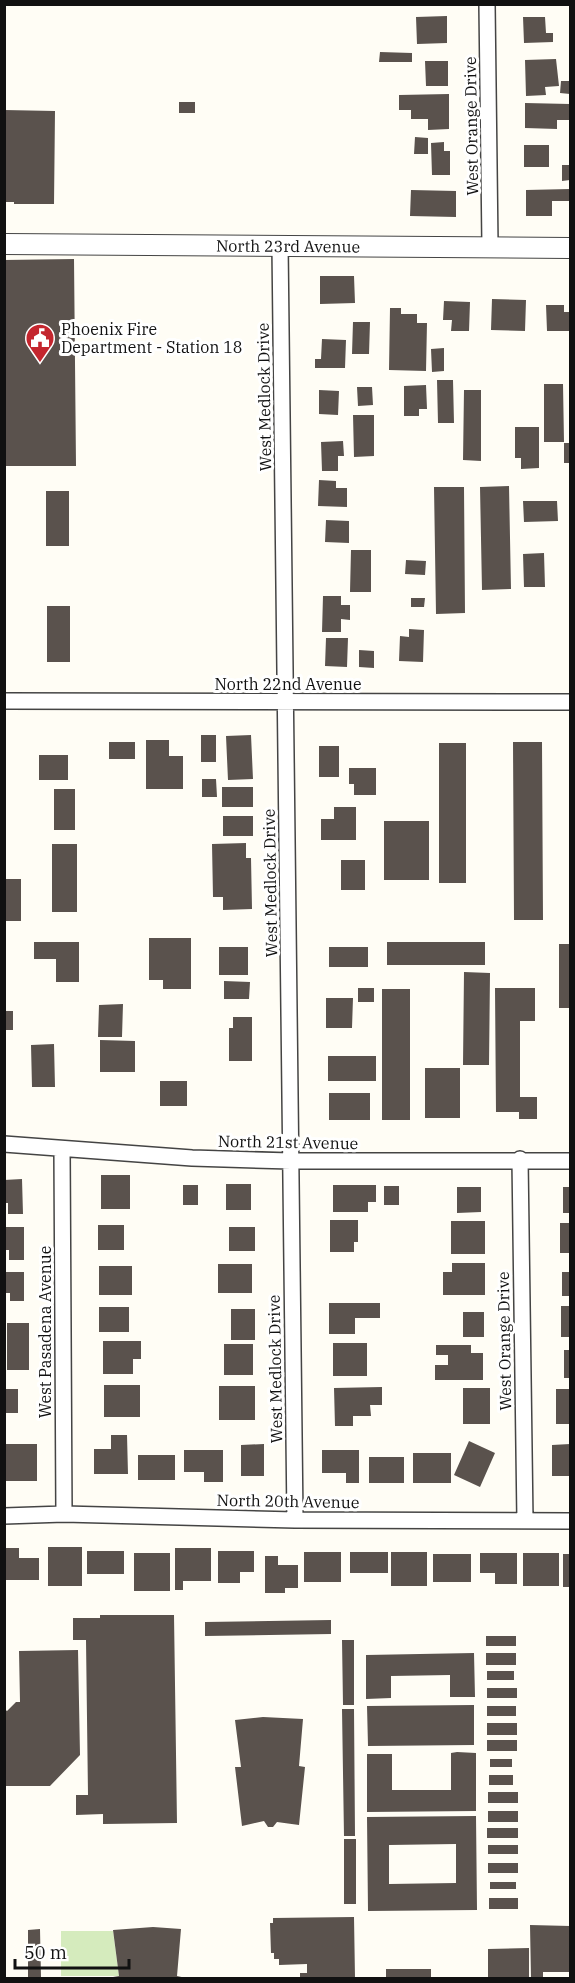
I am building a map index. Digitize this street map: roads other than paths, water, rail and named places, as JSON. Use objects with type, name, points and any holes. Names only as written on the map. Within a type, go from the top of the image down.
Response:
[{"type":"street","name":"West Orange Drive","points":[[487,4],[490,246]]},
{"type":"street","name":"North 23rd Avenue","points":[[4,244],[570,248]]},
{"type":"street","name":"West Medlock Drive","points":[[280,245],[295,1520]]},
{"type":"street","name":"North 22nd Avenue","points":[[4,701],[570,702]]},
{"type":"street","name":"North 21st Avenue","points":[[4,1144],[192,1158],[291,1161],[570,1161]]},
{"type":"street","name":"West Pasadena Avenue","points":[[62,1149],[64,1514]]},
{"type":"street","name":"West Orange Drive","points":[[520,1160],[525,1521]]},
{"type":"street","name":"North 20th Avenue","points":[[4,1516],[64,1514],[295,1520],[570,1521]]},
{"type":"place","name":"Phoenix Fire Department - Station 18","points":[[40,364]]}]
